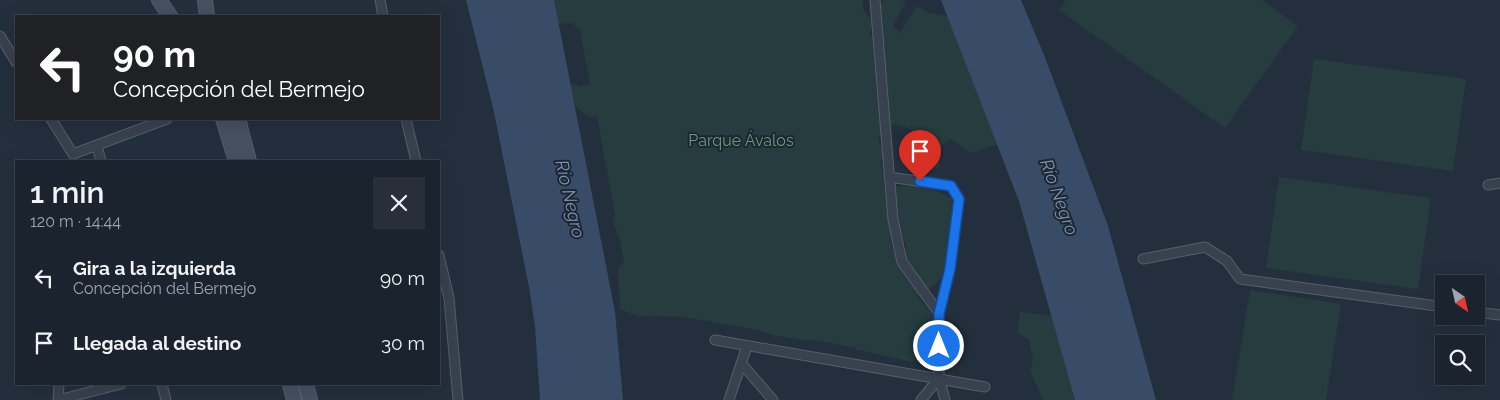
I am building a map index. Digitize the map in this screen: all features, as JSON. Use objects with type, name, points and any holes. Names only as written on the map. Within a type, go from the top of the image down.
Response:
[{"type":"main road","points":[[159,0],[169,15]]},
{"type":"main road","points":[[205,0],[207,15]]},
{"type":"main road","points":[[223,120],[236,160]]},
{"type":"main road","points":[[238,120],[249,160]]},
{"type":"main road","points":[[290,385],[294,400]]},
{"type":"main road","points":[[306,385],[310,400]]},
{"type":"street","points":[[380,0],[383,15]]},
{"type":"street","points":[[875,0],[893,220],[902,262],[939,314]]},
{"type":"street","points":[[0,36],[15,60]]},
{"type":"street","points":[[52,120],[73,158],[97,146],[164,120]]},
{"type":"street","points":[[406,120],[416,160]]},
{"type":"street","points":[[97,146],[101,160]]},
{"type":"street","points":[[889,177],[951,186],[959,199],[950,269],[939,314],[939,378],[945,400]]},
{"type":"street","points":[[1488,184],[1500,183]]},
{"type":"street","points":[[1143,259],[1205,247],[1227,261],[1240,279],[1435,307]]},
{"type":"street","points":[[440,259],[449,298],[458,400]]},
{"type":"street","points":[[440,300],[449,298]]},
{"type":"street","points":[[1485,313],[1500,315]]},
{"type":"street","points":[[715,340],[985,387]]},
{"type":"street","points":[[729,400],[747,346]]},
{"type":"street","points":[[741,363],[773,400]]},
{"type":"street","points":[[920,400],[939,378]]},
{"type":"street","points":[[59,385],[58,400],[118,385]]},
{"type":"street","points":[[162,385],[166,400]]},
{"type":"green space","name":"Parque Ávalos","points":[[554,0],[862,0],[864,12],[874,21],[869,37],[877,36],[879,5],[884,0],[906,1],[893,26],[900,33],[917,6],[929,13],[948,16],[998,144],[972,153],[950,139],[940,148],[940,167],[925,173],[908,172],[906,162],[920,139],[909,128],[895,124],[878,137],[880,146],[884,151],[881,160],[891,244],[897,261],[907,247],[899,229],[893,206],[896,186],[912,186],[938,191],[952,199],[948,268],[935,285],[917,296],[933,315],[931,361],[920,359],[912,362],[856,348],[796,339],[758,330],[684,317],[637,316],[620,309],[618,268],[624,261],[619,236],[613,223],[615,214],[597,117],[588,116],[575,106],[570,84],[581,86],[590,84],[580,30],[572,23],[558,24]]},
{"type":"green space","points":[[1066,0],[1262,0],[1298,26],[1225,128],[1059,10]]},
{"type":"green space","points":[[1314,59],[1466,79],[1453,171],[1301,150]]},
{"type":"green space","points":[[1279,177],[1431,198],[1418,289],[1266,268]]},
{"type":"green space","points":[[1250,290],[1341,304],[1326,400],[1232,400]]},
{"type":"green space","points":[[1020,312],[1053,316],[1075,400],[1043,400],[1030,371],[1033,359],[1029,340],[1017,332]]},
{"type":"water","name":"Río Negro","points":[[466,0],[554,0],[615,312],[623,400],[540,400],[535,326],[529,287],[494,112]]},
{"type":"water","name":"Río Negro","points":[[941,0],[1021,0],[1044,55],[1108,226],[1156,400],[1075,400],[1019,201]]},
{"type":"route","points":[[920,181],[951,186],[959,199],[950,269],[939,314],[939,346]]}]
